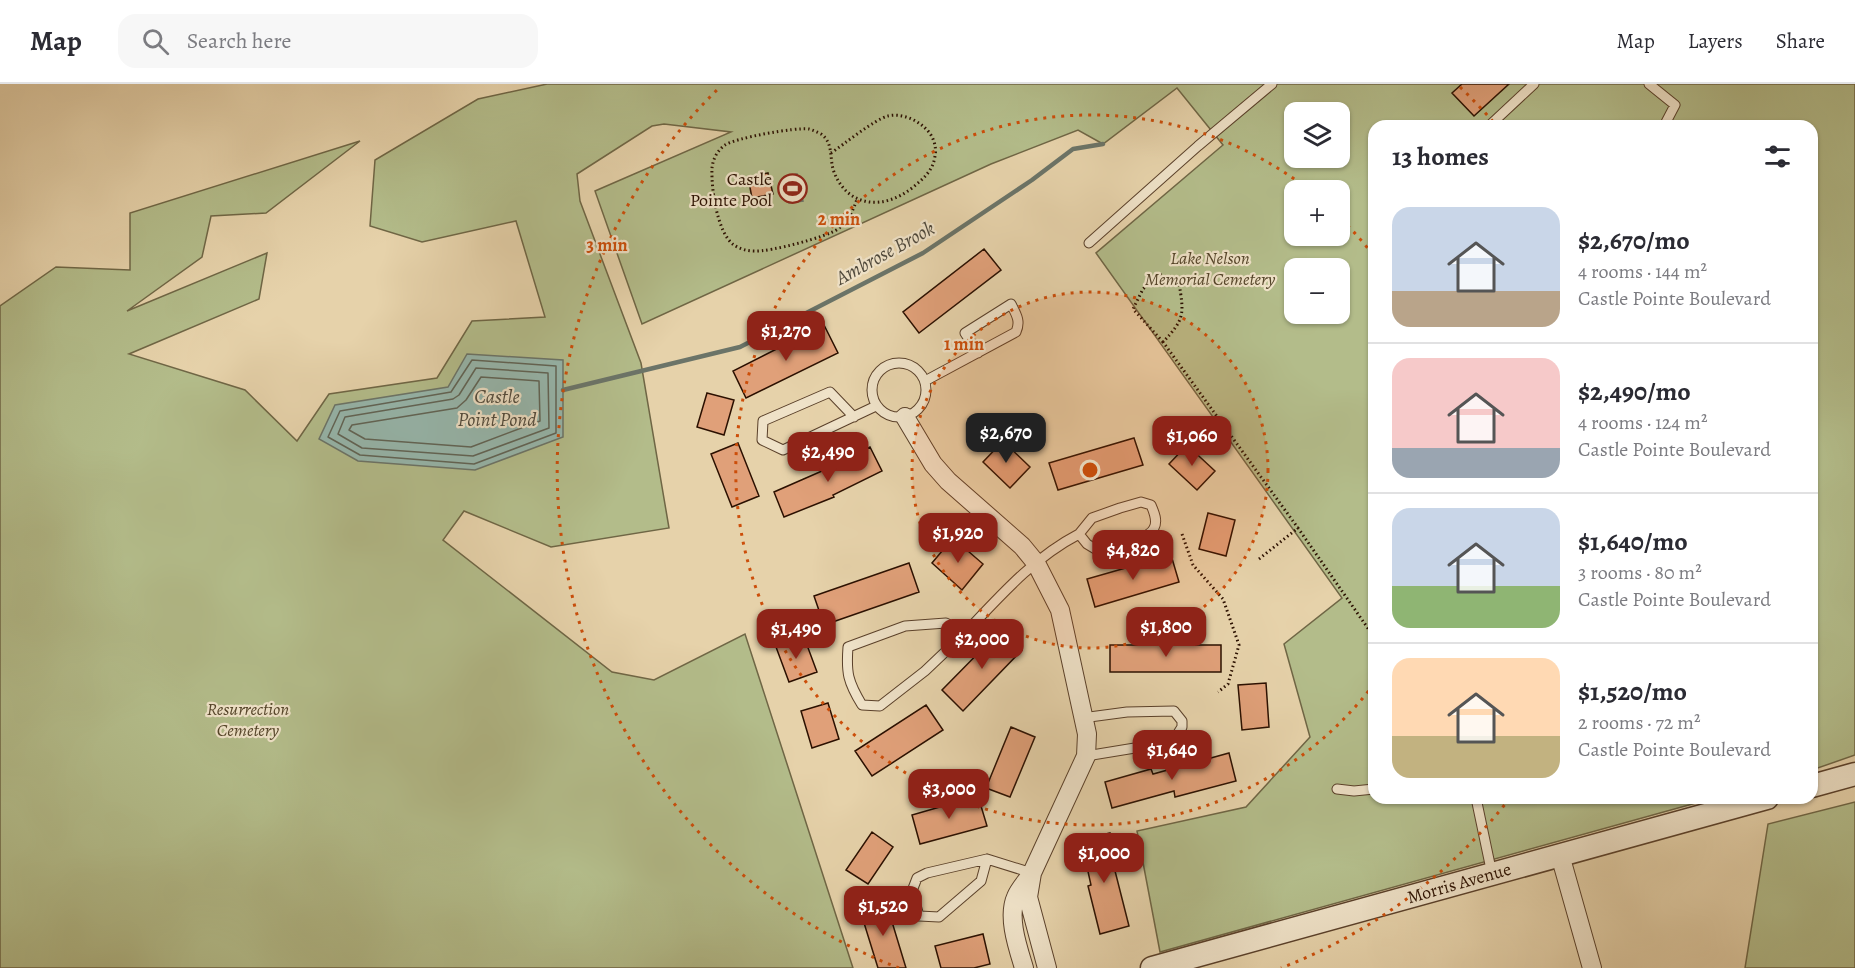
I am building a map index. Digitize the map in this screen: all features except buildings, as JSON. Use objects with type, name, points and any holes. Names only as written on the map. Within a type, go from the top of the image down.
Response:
[{"type":"street","points":[[905,417],[933,464],[948,481],[1022,546],[1036,563],[1060,609],[1087,734],[1086,756],[1032,873],[1016,897],[1012,912],[1016,940],[1024,968]]},
{"type":"street","points":[[1818,784],[1855,774]]},
{"type":"street","name":"Morris Avenue","points":[[1152,968],[1178,964],[1745,804]]},
{"type":"street","points":[[1560,855],[1592,968]]},
{"type":"street","points":[[1032,873],[1028,897],[1047,968]]},
{"type":"lane","points":[[1089,243],[1272,84]]},
{"type":"lane","points":[[1495,120],[1534,84]]},
{"type":"lane","points":[[1648,84],[1676,105],[1667,120]]},
{"type":"lane","points":[[925,381],[978,353],[1016,332],[1019,325],[1018,319],[1011,304],[965,333],[978,353]]},
{"type":"lane","points":[[895,363],[913,366],[925,381],[927,390],[925,399],[913,414],[905,417],[889,416],[876,406],[872,397],[873,379],[879,371],[895,363]]},
{"type":"lane","points":[[854,417],[830,392],[763,421],[762,440],[783,450],[854,417],[876,406]]},
{"type":"lane","points":[[965,633],[946,623],[905,626],[848,648],[847,666],[851,687],[862,705],[879,706],[925,670],[965,633],[1019,576],[1064,542],[1079,534],[1092,518],[1141,502],[1151,505],[1155,516],[1156,526],[1150,533],[1133,541],[1097,550],[1087,544],[1079,534]]},
{"type":"lane","points":[[1082,718],[1155,710],[1174,711],[1182,721],[1182,728],[1177,735],[1147,746],[1086,756]]},
{"type":"lane","points":[[1337,789],[1368,790]]},
{"type":"lane","points":[[1477,804],[1492,874]]},
{"type":"lane","points":[[987,859],[981,881],[939,917],[919,916],[912,891],[917,878],[927,873],[987,859],[1032,873]]},
{"type":"path","points":[[831,153],[890,115],[909,118],[920,123],[932,135],[936,154],[927,176],[908,192],[895,198],[873,203],[857,199],[850,194],[836,176],[831,164],[830,147],[824,137],[808,129],[783,131],[734,141],[722,147],[714,158],[712,173],[718,217],[725,235],[735,246],[743,250],[758,251],[817,238],[840,227],[851,215],[857,199]]},
{"type":"path","points":[[1163,342],[1179,325],[1183,305],[1179,283],[1159,274],[1143,289],[1133,309],[1163,342],[1368,628]]},
{"type":"path","points":[[1259,559],[1298,528]]},
{"type":"path","points":[[1182,534],[1193,565],[1223,599],[1239,645],[1228,684],[1218,692]]},
{"type":"green space","points":[[547,84],[1855,84],[1855,755],[1818,768],[1818,120],[1368,120],[1368,804],[1692,804],[1160,952],[1137,831],[1246,807],[1310,737],[1284,644],[1342,598],[1096,253],[1223,145],[1177,88],[1103,144],[1078,130],[991,164],[642,324],[595,191],[731,132],[664,124],[652,126],[577,174],[580,201],[641,363],[669,528],[551,547],[464,511],[443,540],[612,672],[654,680],[745,634],[853,968],[0,968],[0,306],[56,267],[130,270],[130,213],[360,141],[266,213],[211,216],[202,257],[127,311],[267,253],[259,299],[129,354],[245,390],[297,441],[329,394],[437,378],[472,321],[545,317],[516,221],[422,242],[370,226],[375,160],[478,99]]},
{"type":"green space","points":[[1855,802],[1855,968],[1745,968],[1768,824]]},
{"type":"water","name":"Castle Pointe Pool","points":[[797,174],[803,201],[789,203],[784,177]]},
{"type":"water","name":"Castle Point Pond","points":[[467,354],[563,360],[563,437],[475,470],[358,461],[319,439],[335,405],[448,387]]},
{"type":"waterway","name":"Ambrose Brook","points":[[563,390],[740,347],[923,253],[1032,180],[1073,149],[1103,144]]},
{"type":"place","name":"Castle Pointe Pool","points":[[793,189]]},
{"type":"park label","name":"Lake Nelson Memorial Cemetery","points":[[1210,268]]},
{"type":"park label","name":"Resurrection Cemetery","points":[[248,719]]}]
